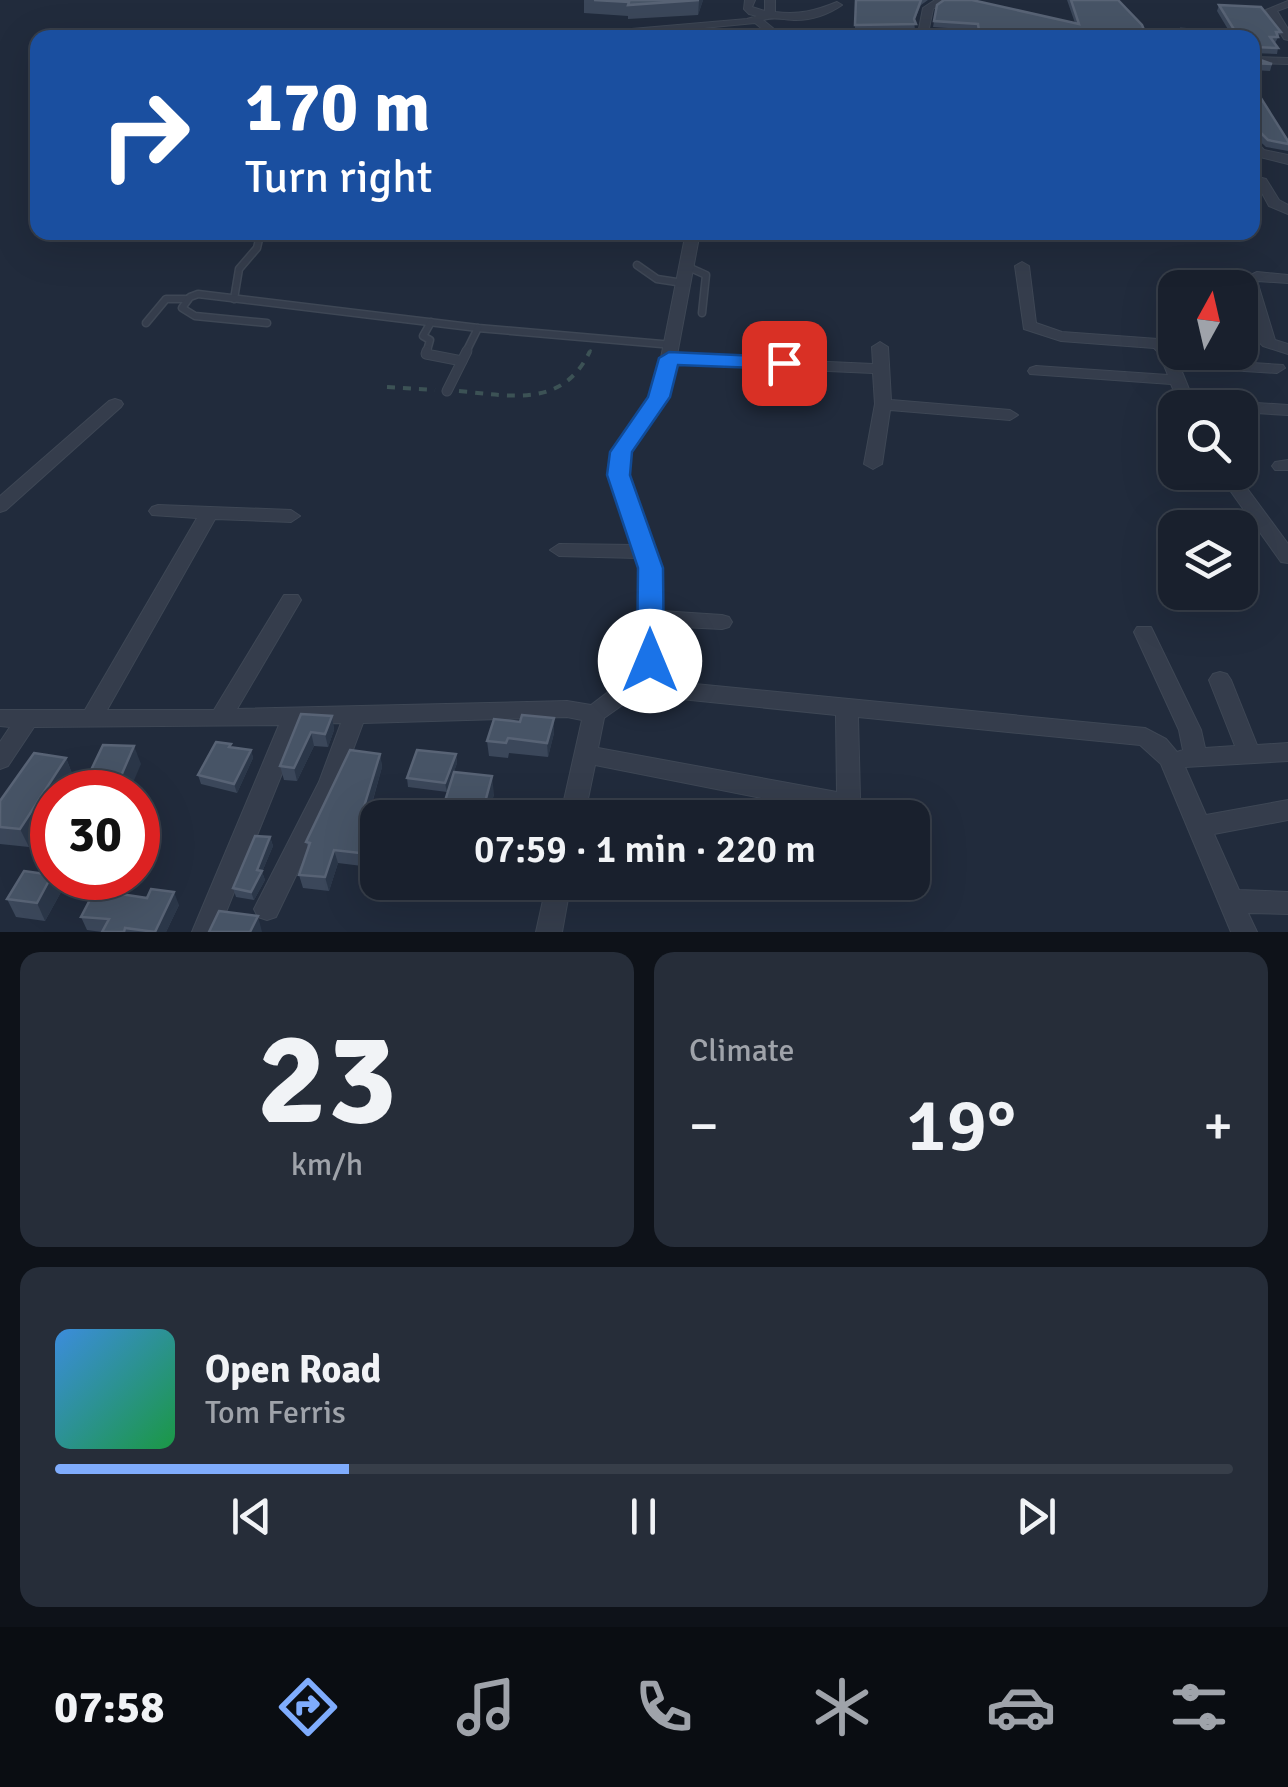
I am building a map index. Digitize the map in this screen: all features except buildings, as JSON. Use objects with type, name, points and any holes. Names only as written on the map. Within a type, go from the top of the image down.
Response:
[{"type":"street","points":[[750,0],[748,10],[808,18],[837,5]]},
{"type":"street","points":[[770,0],[770,14]]},
{"type":"street","points":[[925,30],[928,8],[942,0]]},
{"type":"street","points":[[1288,4],[1271,10],[1288,38]]},
{"type":"street","points":[[659,30],[758,20],[770,14]]},
{"type":"street","points":[[758,20],[770,30]]},
{"type":"street","points":[[892,27],[904,30]]},
{"type":"street","points":[[1260,60],[1288,62]]},
{"type":"street","points":[[1260,153],[1288,160]]},
{"type":"street","points":[[1262,182],[1274,203],[1288,210]]},
{"type":"street","points":[[640,687],[650,661],[648,552],[618,467],[621,452],[659,397],[691,240]]},
{"type":"street","points":[[1022,266],[1030,326],[1062,336],[1158,344]]},
{"type":"street","points":[[1288,279],[1257,276],[1248,280],[1268,343],[1288,349]]},
{"type":"street","points":[[873,464],[883,404],[880,347]]},
{"type":"street","points":[[671,352],[881,369]]},
{"type":"street","points":[[1258,367],[1277,368]]},
{"type":"street","points":[[1173,370],[1181,390]]},
{"type":"street","points":[[1036,371],[1177,380]]},
{"type":"street","points":[[0,506],[115,404]]},
{"type":"street","points":[[883,404],[1010,415]]},
{"type":"street","points":[[1258,408],[1288,410]]},
{"type":"street","points":[[1238,490],[1288,557]]},
{"type":"street","points":[[158,511],[291,516]]},
{"type":"street","points":[[91,718],[210,514]]},
{"type":"street","points":[[559,550],[648,552]]},
{"type":"street","points":[[220,720],[291,600]]},
{"type":"street","points":[[650,618],[722,622]]},
{"type":"street","points":[[1144,632],[1190,730],[1196,758]]},
{"type":"street","points":[[1220,680],[1249,754]]},
{"type":"street","points":[[576,800],[594,714],[620,695],[640,687],[847,710],[1131,734],[1158,745],[1170,759],[1244,932]]},
{"type":"street","points":[[0,718],[220,720],[295,714],[567,710],[594,714]]},
{"type":"street","points":[[585,754],[838,803],[848,798],[849,793],[847,710]]},
{"type":"street","points":[[267,910],[330,782],[356,713]]},
{"type":"street","points":[[205,932],[295,714]]},
{"type":"street","points":[[0,760],[28,718]]},
{"type":"street","points":[[1170,759],[1288,752]]},
{"type":"street","points":[[1200,826],[1288,810]]},
{"type":"street","points":[[549,932],[555,900]]},
{"type":"street","points":[[1230,901],[1288,904]]},
{"type":"lane","points":[[234,298],[240,269],[260,240]]},
{"type":"lane","points":[[637,264],[657,279],[706,274],[702,313]]},
{"type":"lane","points":[[146,323],[166,299],[198,294],[597,339],[671,352]]},
{"type":"lane","points":[[188,298],[182,308],[188,314],[267,324]]},
{"type":"lane","points":[[431,322],[424,336],[430,340],[426,354],[462,361]]},
{"type":"lane","points":[[447,390],[478,328]]},
{"type":"path","points":[[386,386],[529,393],[563,388],[580,371],[597,339]]},
{"type":"route","points":[[650,661],[651,568],[619,475],[621,452],[659,397],[669,358],[784,363]]}]
